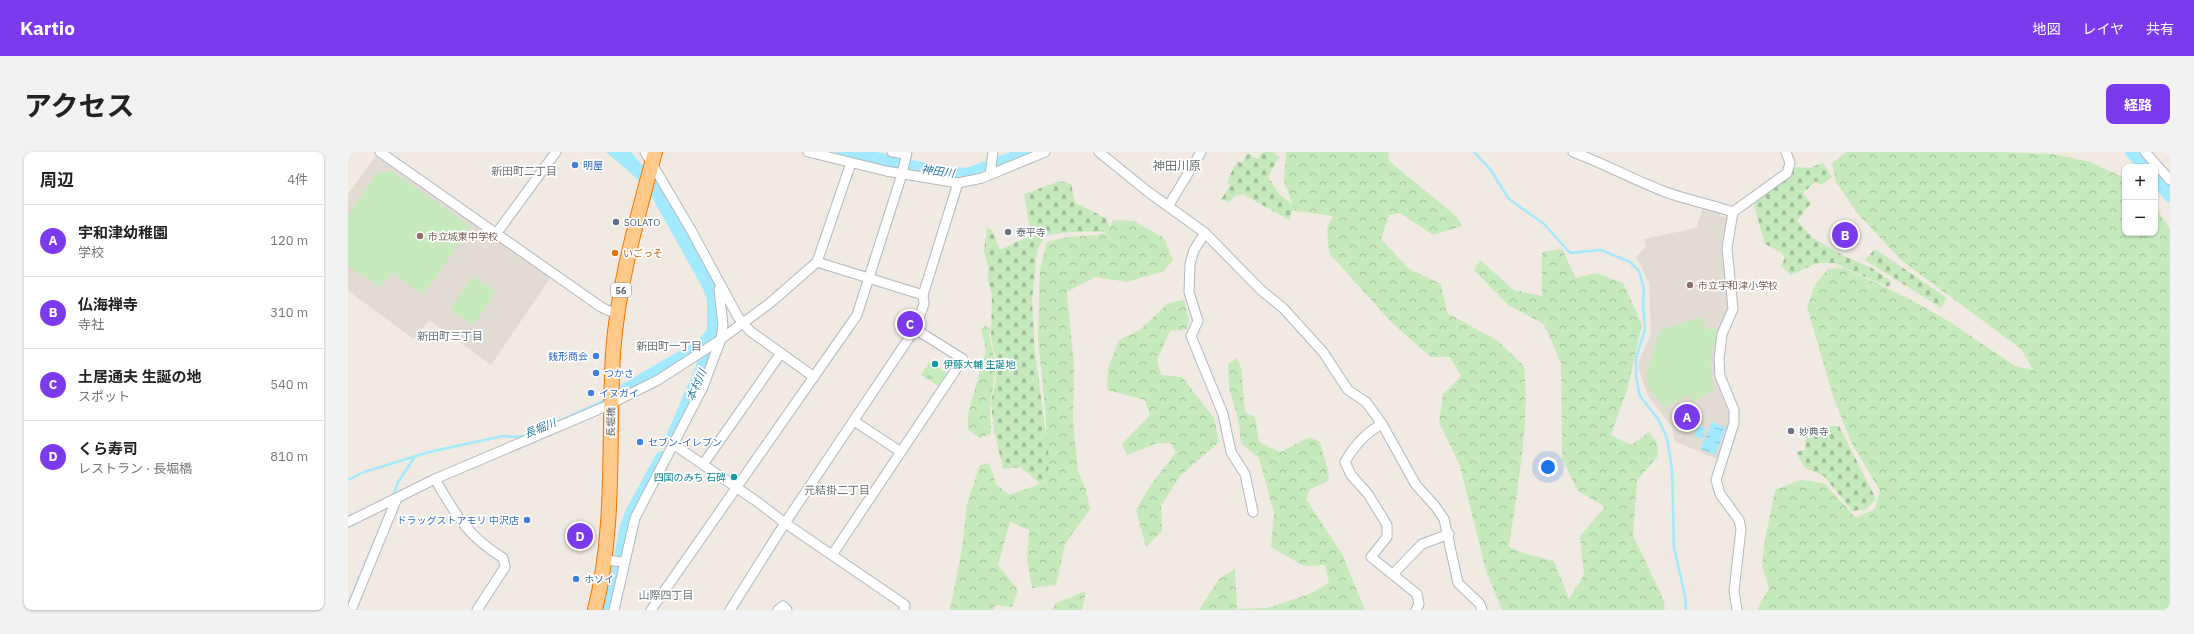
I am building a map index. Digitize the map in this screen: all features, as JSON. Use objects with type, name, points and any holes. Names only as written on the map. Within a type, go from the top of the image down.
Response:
[{"type":"highway","name":"56","points":[[651,169],[655,152]]},
{"type":"highway","name":"長堀橋","points":[[595,610],[617,561],[608,524],[611,400],[616,314],[624,269],[651,169]]},
{"type":"street","points":[[380,152],[601,307],[616,314]]},
{"type":"street","points":[[496,234],[556,152]]},
{"type":"street","points":[[645,152],[651,169],[691,230],[742,323],[750,331],[814,378]]},
{"type":"street","points":[[808,152],[851,163],[958,183],[982,178],[990,170],[1045,152]]},
{"type":"street","points":[[651,610],[857,315],[870,279],[903,172],[906,155],[892,152]]},
{"type":"street","points":[[990,170],[993,152]]},
{"type":"street","points":[[1099,152],[1147,191],[1169,205],[1205,233],[1261,290],[1284,309],[1323,352],[1348,390],[1366,402],[1382,424],[1416,485],[1435,506],[1444,519],[1449,534],[1458,583],[1480,604],[1482,610]]},
{"type":"street","points":[[1169,205],[1201,152]]},
{"type":"street","points":[[1737,610],[1734,591],[1740,529],[1739,520],[1720,494],[1716,480],[1734,423],[1734,410],[1720,376],[1719,359],[1722,334],[1734,309],[1727,248],[1734,212],[1788,173],[1790,163],[1786,152]]},
{"type":"street","points":[[2145,152],[2170,180]]},
{"type":"street","points":[[1577,153],[1663,191],[1692,201],[1706,202],[1734,212]]},
{"type":"street","points":[[348,522],[435,479],[658,380],[719,341],[770,303],[817,262],[851,163]]},
{"type":"street","points":[[730,610],[771,548],[785,523],[915,329],[924,304],[923,295],[958,183]]},
{"type":"street","points":[[1205,233],[1194,250],[1190,264],[1189,292],[1198,321],[1191,336],[1223,414],[1231,452],[1245,474],[1253,512]]},
{"type":"street","points":[[817,262],[923,295]]},
{"type":"street","points":[[614,610],[617,561],[635,518],[703,386],[719,341],[723,325],[719,290],[721,286]]},
{"type":"street","points":[[832,555],[963,359],[915,329]]},
{"type":"street","points":[[704,463],[781,353]]},
{"type":"street","points":[[854,421],[901,452]]},
{"type":"street","points":[[1382,424],[1370,430],[1350,453],[1345,462],[1350,475],[1368,494],[1388,525],[1387,538],[1371,556],[1417,594],[1419,604],[1416,610]]},
{"type":"street","points":[[673,444],[704,463],[785,523],[905,605],[904,610]]},
{"type":"street","points":[[435,479],[463,526],[484,546],[503,558],[505,567],[477,610]]},
{"type":"street","points":[[351,610],[397,498]]},
{"type":"street","points":[[1393,574],[1422,544],[1449,534]]},
{"type":"street","points":[[778,610],[783,606],[787,610]]},
{"type":"shaded area","name":"市立城東中学校","points":[[376,156],[551,277],[491,365],[429,320],[414,339],[348,291],[348,194]]},
{"type":"shaded area","points":[[1704,206],[1721,211],[1720,216],[1729,218],[1722,239],[1722,258],[1731,306],[1718,336],[1714,362],[1717,377],[1731,411],[1732,424],[1719,460],[1674,441],[1672,427],[1648,396],[1639,370],[1639,361],[1651,333],[1649,283],[1636,256],[1646,247],[1644,239],[1696,228]]},
{"type":"green space","points":[[1263,152],[1273,152],[1279,157],[1268,177],[1279,194],[1295,206],[1289,220],[1243,194],[1236,195],[1229,202],[1221,200],[1230,185],[1227,182],[1237,161],[1242,163],[1248,153],[1257,159]]},
{"type":"green space","points":[[1286,152],[1388,152],[1389,161],[1457,217],[1462,226],[1433,235],[1400,213],[1389,215],[1381,239],[1409,269],[1441,284],[1447,313],[1498,341],[1524,366],[1524,434],[1509,547],[1523,553],[1554,561],[1569,599],[1584,575],[1580,536],[1605,507],[1578,491],[1562,459],[1561,363],[1544,324],[1508,305],[1474,270],[1480,260],[1514,290],[1542,296],[1542,252],[1562,249],[1576,278],[1596,273],[1623,283],[1642,324],[1628,387],[1611,435],[1631,445],[1649,432],[1657,443],[1658,456],[1637,481],[1633,535],[1664,601],[1665,610],[1502,610],[1486,571],[1460,466],[1439,422],[1443,394],[1461,376],[1450,357],[1431,357],[1391,322],[1329,253],[1327,228],[1333,216],[1295,211],[1284,181]]},
{"type":"green space","points":[[1846,152],[1999,152],[2054,154],[2090,162],[2122,177],[2122,236],[2158,236],[2158,211],[2170,229],[2170,610],[1757,610],[1769,588],[1762,566],[1765,539],[1775,490],[1800,480],[1824,483],[1856,518],[1875,509],[1880,491],[1851,442],[1833,396],[1807,307],[1815,285],[1828,269],[1844,268],[1906,297],[1950,322],[2015,366],[2033,370],[2021,349],[1902,261],[1858,214],[1836,182],[1832,163]]},
{"type":"green space","points":[[1823,163],[1832,177],[1821,185],[1816,181],[1803,193],[1811,203],[1797,221],[1813,238],[1840,254],[1872,268],[1892,282],[1888,287],[1834,263],[1817,263],[1791,275],[1781,266],[1785,258],[1782,253],[1765,244],[1753,202],[1796,167],[1809,168]]},
{"type":"green space","points":[[392,171],[471,226],[423,295],[392,273],[380,287],[348,266],[348,215],[377,173]]},
{"type":"green space","points":[[1060,181],[1071,184],[1075,202],[1107,219],[1111,232],[1061,233],[1045,236],[1037,250],[1032,301],[1035,353],[1049,457],[1048,480],[1040,484],[1021,467],[1003,469],[994,430],[991,402],[996,380],[996,359],[991,338],[992,295],[988,281],[988,267],[984,251],[987,228],[992,230],[1000,250],[1031,235],[1024,194]]},
{"type":"green space","points":[[1113,220],[1134,221],[1164,238],[1173,260],[1164,271],[1127,282],[1095,277],[1067,292],[1074,366],[1073,422],[1078,471],[1086,490],[1090,509],[1065,544],[1056,585],[1032,588],[1027,559],[1029,530],[1010,522],[998,565],[1018,590],[1012,607],[996,605],[993,610],[950,610],[962,548],[967,504],[980,465],[989,463],[996,484],[1009,495],[1046,482],[1046,419],[1038,338],[1040,269],[1047,242],[1067,237],[1096,235],[1108,232]]},
{"type":"green space","points":[[1875,249],[1947,298],[1941,308],[1865,260]]},
{"type":"green space","points":[[473,276],[496,292],[473,325],[450,310]]},
{"type":"green space","points":[[1184,300],[1189,320],[1187,329],[1170,331],[1157,360],[1161,375],[1182,377],[1214,418],[1219,442],[1180,476],[1161,506],[1162,531],[1146,547],[1136,510],[1150,486],[1176,452],[1170,443],[1158,443],[1127,455],[1122,444],[1150,415],[1145,400],[1107,390],[1108,368],[1119,340],[1141,329],[1168,303]]},
{"type":"green space","points":[[1702,317],[1705,330],[1719,327],[1710,360],[1714,390],[1693,402],[1689,395],[1664,407],[1649,389],[1646,375],[1660,330]]},
{"type":"green space","points":[[985,326],[991,328],[989,335],[995,360],[995,374],[990,406],[991,434],[979,438],[968,429],[968,414],[986,350],[981,329]]},
{"type":"green space","points":[[1237,358],[1241,368],[1245,412],[1255,417],[1259,442],[1280,452],[1310,437],[1320,442],[1329,475],[1327,482],[1310,489],[1306,499],[1342,554],[1365,610],[1199,610],[1219,579],[1235,569],[1237,609],[1268,608],[1309,594],[1329,583],[1325,565],[1304,566],[1271,547],[1274,513],[1259,458],[1241,444],[1239,423],[1229,388],[1228,364]]},
{"type":"green space","points":[[929,362],[950,375],[942,388],[921,375]]},
{"type":"green space","points":[[1816,426],[1839,426],[1876,499],[1865,510],[1852,511],[1824,476],[1805,468],[1796,452],[1805,450],[1806,434],[1815,434]]},
{"type":"green space","points":[[1086,591],[1082,610],[1052,610],[1056,603]]},
{"type":"water","points":[[606,152],[631,152],[639,162],[630,172]]},
{"type":"water","points":[[1712,422],[1726,428],[1715,455],[1700,449]]},
{"type":"water","points":[[1698,425],[1706,428],[1702,439],[1694,436]]},
{"type":"waterway","name":"本村川","points":[[617,152],[640,172],[657,192],[708,283],[714,298],[714,335],[712,346],[672,440]]},
{"type":"waterway","name":"神田川","points":[[843,152],[940,173],[967,175],[1031,152]]},
{"type":"waterway","points":[[1474,152],[1490,169],[1509,199],[1544,224],[1570,253],[1601,250],[1630,262],[1639,271],[1644,289],[1643,304],[1645,330],[1636,358],[1636,377],[1640,396],[1658,419],[1667,438],[1672,469],[1674,547],[1685,596],[1686,610]]},
{"type":"waterway","name":"神田川","points":[[2132,152],[2144,164]]},
{"type":"waterway","name":"神田川","points":[[2158,181],[2170,195]]},
{"type":"waterway","name":"長堀川","points":[[621,393],[703,345],[714,332]]},
{"type":"waterway","name":"長堀川","points":[[531,434],[606,400]]},
{"type":"waterway","name":"長堀川","points":[[348,480],[364,472],[429,452],[503,436],[526,436]]},
{"type":"waterway","points":[[394,494],[398,482],[414,458]]},
{"type":"waterway","name":"本村川","points":[[610,610],[626,530],[632,513],[662,458]]},
{"type":"waterway","points":[[348,605],[389,507]]},
{"type":"place","name":"明屋","points":[[575,165]]},
{"type":"place","name":"SOLATO","points":[[616,222]]},
{"type":"place","name":"泰平寺","points":[[1008,232]]},
{"type":"place","name":"仏海禅寺","points":[[1845,235]]},
{"type":"place","name":"市立城東中学校","points":[[420,236]]},
{"type":"place","name":"いごっそ","points":[[615,253]]},
{"type":"place","name":"市立宇和津小学校","points":[[1690,285]]},
{"type":"place","name":"土居通夫 生誕の地","points":[[910,324]]},
{"type":"place","name":"銭形商会","points":[[596,356]]},
{"type":"place","name":"伊藤大輔 生誕地","points":[[935,364]]},
{"type":"place","name":"つかさ","points":[[596,373]]},
{"type":"place","name":"イヌガイ","points":[[591,393]]},
{"type":"place","name":"宇和津幼稚園","points":[[1687,417]]},
{"type":"place","name":"妙典寺","points":[[1791,431]]},
{"type":"place","name":"セブン-イレブン","points":[[640,442]]},
{"type":"place","name":"四国のみち 石碑","points":[[734,477]]},
{"type":"place","name":"ドラッグストアモリ 中沢店","points":[[527,520]]},
{"type":"place","name":"くら寿司","points":[[580,536]]},
{"type":"place","name":"ホソイ","points":[[576,579]]},
{"type":"district","name":"神田川原","points":[[1177,165]]},
{"type":"district","name":"新田町二丁目","points":[[524,171]]},
{"type":"district","name":"新田町三丁目","points":[[450,336]]},
{"type":"district","name":"新田町一丁目","points":[[669,346]]},
{"type":"district","name":"元結掛二丁目","points":[[837,490]]},
{"type":"district","name":"山際四丁目","points":[[666,595]]}]
